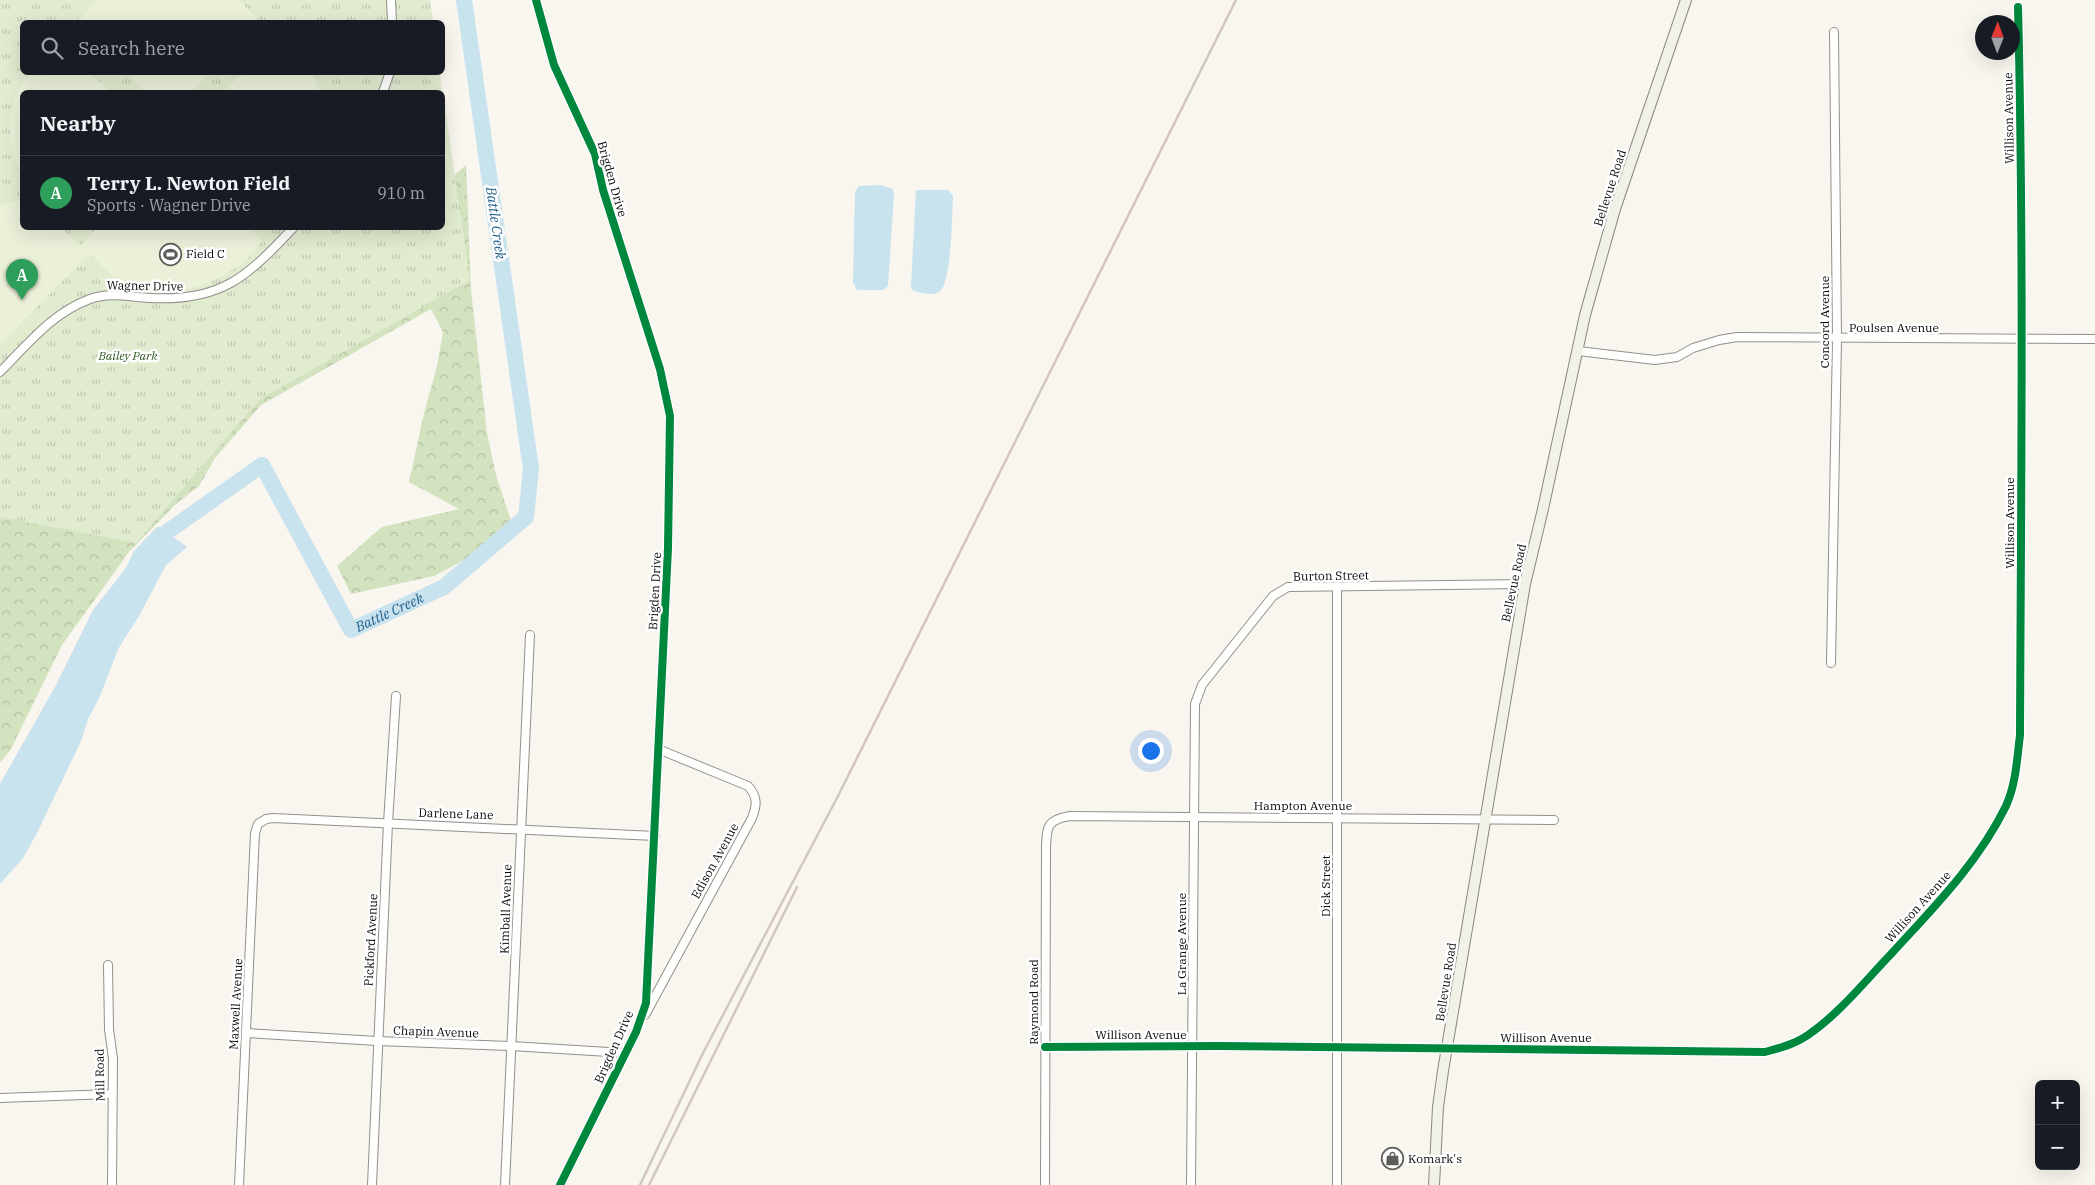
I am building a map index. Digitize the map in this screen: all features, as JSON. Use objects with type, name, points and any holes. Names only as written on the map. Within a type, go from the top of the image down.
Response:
[{"type":"street","points":[[391,0],[392,20]]},
{"type":"street","name":"Brigden Drive","points":[[536,0],[554,65],[595,154],[603,190],[660,369],[670,416],[668,548],[646,1003],[636,1032],[560,1185]]},
{"type":"street","name":"Bellevue Road","points":[[1434,1185],[1438,1107],[1525,584],[1585,315],[1615,209],[1686,0]]},
{"type":"street","name":"Willison Avenue","points":[[1045,1047],[1192,1046],[1766,1052],[1786,1046],[1807,1036],[1842,1006],[1971,864],[1992,833],[2007,804],[2014,777],[2020,735],[2022,187],[2018,7]]},
{"type":"street","name":"Concord Avenue","points":[[1831,663],[1837,339],[1834,32]]},
{"type":"street","points":[[384,90],[389,75]]},
{"type":"street","name":"Wagner Drive","points":[[0,372],[55,316],[78,304],[92,298],[116,295],[171,299],[192,298],[214,292],[236,281],[291,230]]},
{"type":"street","name":"Poulsen Avenue","points":[[1578,351],[1655,360],[1667,359],[1719,340],[1737,337],[2095,340]]},
{"type":"street","name":"Burton Street","points":[[1194,704],[1202,685],[1273,596],[1288,587],[1525,584]]},
{"type":"street","name":"Dick Street","points":[[1337,586],[1337,1185]]},
{"type":"street","name":"Kimball Avenue","points":[[505,1185],[530,635]]},
{"type":"street","name":"Pickford Avenue","points":[[372,1185],[377,1041],[396,696]]},
{"type":"street","name":"La Grange Avenue","points":[[1191,1185],[1194,704]]},
{"type":"street","name":"Edison Avenue","points":[[636,1032],[752,818],[756,804],[756,796],[748,786],[658,749]]},
{"type":"street","name":"Hampton Avenue","points":[[1053,820],[1070,816],[1554,820]]},
{"type":"street","name":"Darlene Lane","points":[[258,824],[266,819],[273,818],[521,828],[655,836]]},
{"type":"street","name":"Raymond Road","points":[[1045,1185],[1046,848],[1047,827],[1053,820]]},
{"type":"street","name":"Maxwell Avenue","points":[[239,1185],[255,833],[258,824]]},
{"type":"street","name":"Mill Road","points":[[108,965],[109,1029],[113,1059],[112,1185]]},
{"type":"street","name":"Chapin Avenue","points":[[246,1034],[625,1053]]},
{"type":"street","points":[[0,1098],[112,1094]]},
{"type":"green space","name":"Bailey Park","points":[[0,0],[430,0],[433,20],[20,20],[20,75],[440,75],[442,90],[20,90],[20,230],[445,230],[445,107],[470,280],[259,400],[136,543],[0,517]]},
{"type":"green space","points":[[97,0],[238,0],[258,18],[256,20],[78,20]]},
{"type":"green space","points":[[29,75],[91,75],[109,90],[20,90],[20,176],[13,149],[10,126],[14,103],[23,82]]},
{"type":"green space","points":[[128,75],[208,75],[194,90],[144,90]]},
{"type":"green space","points":[[241,75],[312,75],[320,90],[225,90]]},
{"type":"green space","points":[[466,165],[471,290],[487,433],[496,475],[511,521],[481,551],[434,576],[351,594],[337,566],[382,527],[459,509],[409,482],[424,413],[437,366],[443,332],[431,309],[261,405],[215,458],[199,486],[176,504],[129,552],[62,645],[11,749],[0,763],[0,381],[436,230],[445,230],[445,183]]},
{"type":"green space","points":[[20,200],[20,230],[63,230],[81,245],[95,230],[251,230],[262,241],[247,259],[228,273],[199,286],[168,292],[137,288],[121,282],[89,254],[0,345],[0,205]]},
{"type":"water","points":[[881,185],[893,189],[894,194],[888,286],[883,290],[857,290],[853,282],[855,192],[859,186]]},
{"type":"water","points":[[916,190],[948,190],[953,196],[947,276],[939,292],[933,294],[912,290],[911,286]]},
{"type":"water","points":[[158,526],[187,547],[166,565],[139,616],[118,649],[100,696],[88,719],[81,741],[37,833],[23,858],[0,884],[0,784],[55,687],[93,610],[126,568],[134,551]]},
{"type":"waterway","name":"Battle Creek","points":[[154,551],[167,532],[262,465],[351,630],[444,587],[526,517],[531,469],[464,0]]},
{"type":"railway","points":[[640,1185],[703,1053],[838,796],[1236,0]]},
{"type":"railway","points":[[649,1185],[797,887]]},
{"type":"cycle path","points":[[536,0],[554,65],[595,154],[603,190],[660,369],[670,416],[668,548],[646,1003],[636,1032],[560,1185]]},
{"type":"cycle path","points":[[1045,1047],[1219,1046],[1765,1052],[1803,1038],[1842,1007],[1939,901],[1969,865],[1995,827],[2006,806],[2016,771],[2020,735],[2022,280],[2018,7]]},
{"type":"place","name":"Field C","points":[[170,254]]},
{"type":"place","name":"Terry L. Newton Field","points":[[22,300]]},
{"type":"place","name":"Komark's","points":[[1392,1159]]}]
